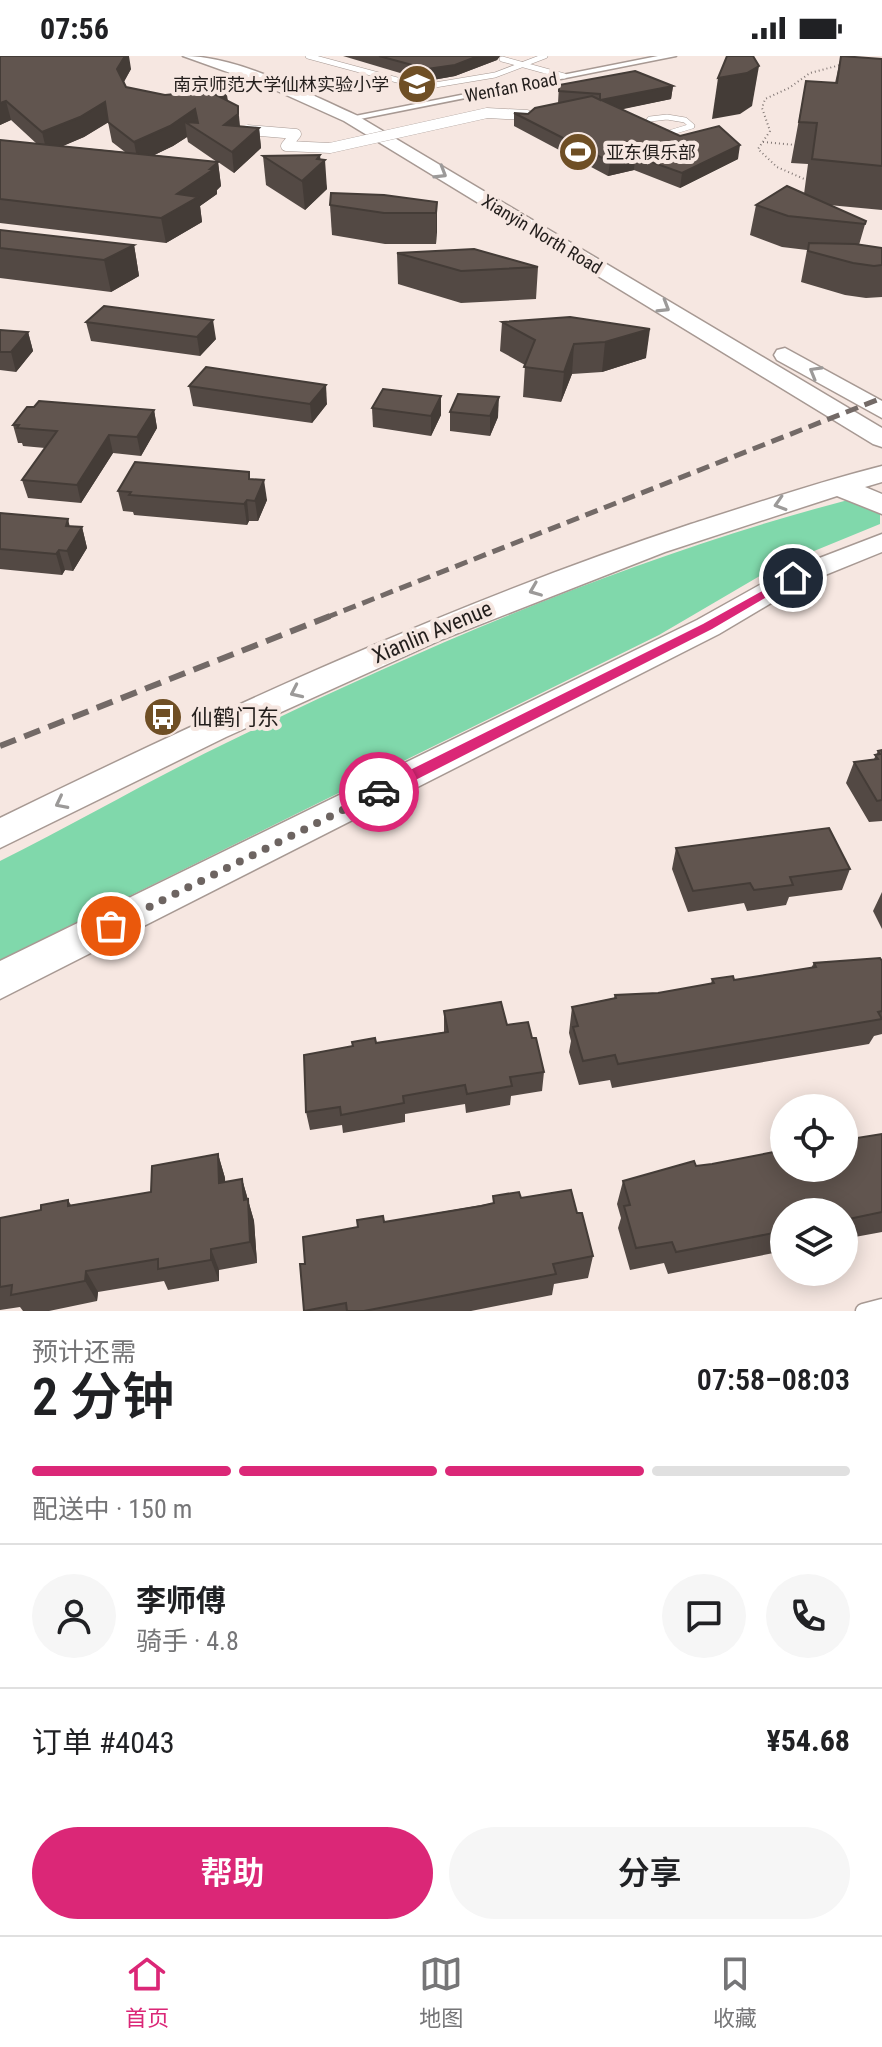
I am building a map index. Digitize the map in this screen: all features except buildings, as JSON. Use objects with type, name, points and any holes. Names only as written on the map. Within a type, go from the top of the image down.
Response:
[{"type":"main road","name":"Xianyin North Road","points":[[190,56],[269,82],[350,118],[882,439]]},
{"type":"main road","name":"Xianyin North Road","points":[[220,56],[371,113],[689,299]]},
{"type":"main road","points":[[772,347],[882,411]]},
{"type":"main road","name":"Xianlin Avenue","points":[[0,834],[99,783],[392,647],[589,569],[882,474]]},
{"type":"main road","points":[[837,487],[870,498],[882,506]]},
{"type":"main road","points":[[0,981],[708,627],[793,578],[882,542]]},
{"type":"street","name":"Wenfan Road","points":[[350,118],[672,56]]},
{"type":"street","points":[[247,130],[296,134],[286,146],[320,149],[480,115],[517,112],[527,115],[527,119]]},
{"type":"lane","points":[[308,56],[423,87],[495,75],[545,56]]},
{"type":"lane","points":[[502,59],[564,76]]},
{"type":"lane","points":[[674,117],[692,126],[682,132],[670,133],[652,129],[646,123],[655,118],[674,117]]},
{"type":"lane","points":[[863,1311],[882,1306]]},
{"type":"path","points":[[820,183],[805,182],[777,167],[758,149],[770,131],[762,108],[765,99],[810,73],[849,62]]},
{"type":"path","points":[[796,83],[810,84]]},
{"type":"path","points":[[763,142],[807,146]]},
{"type":"green space","points":[[848,500],[880,512],[880,524],[775,567],[659,635],[0,960],[0,861],[226,743],[453,638],[689,548]]},
{"type":"railway","points":[[325,618],[882,398]]},
{"type":"railway","points":[[0,746],[330,616]]},
{"type":"way so far","points":[[111,926],[379,792]]},
{"type":"place","name":"南京师范大学仙林实验小学","points":[[417,84]]},
{"type":"place","name":"亚东俱乐部","points":[[578,152]]},
{"type":"place","name":"仙鹤门东","points":[[163,717]]},
{"type":"route","points":[[379,792],[708,627],[793,578]]}]
